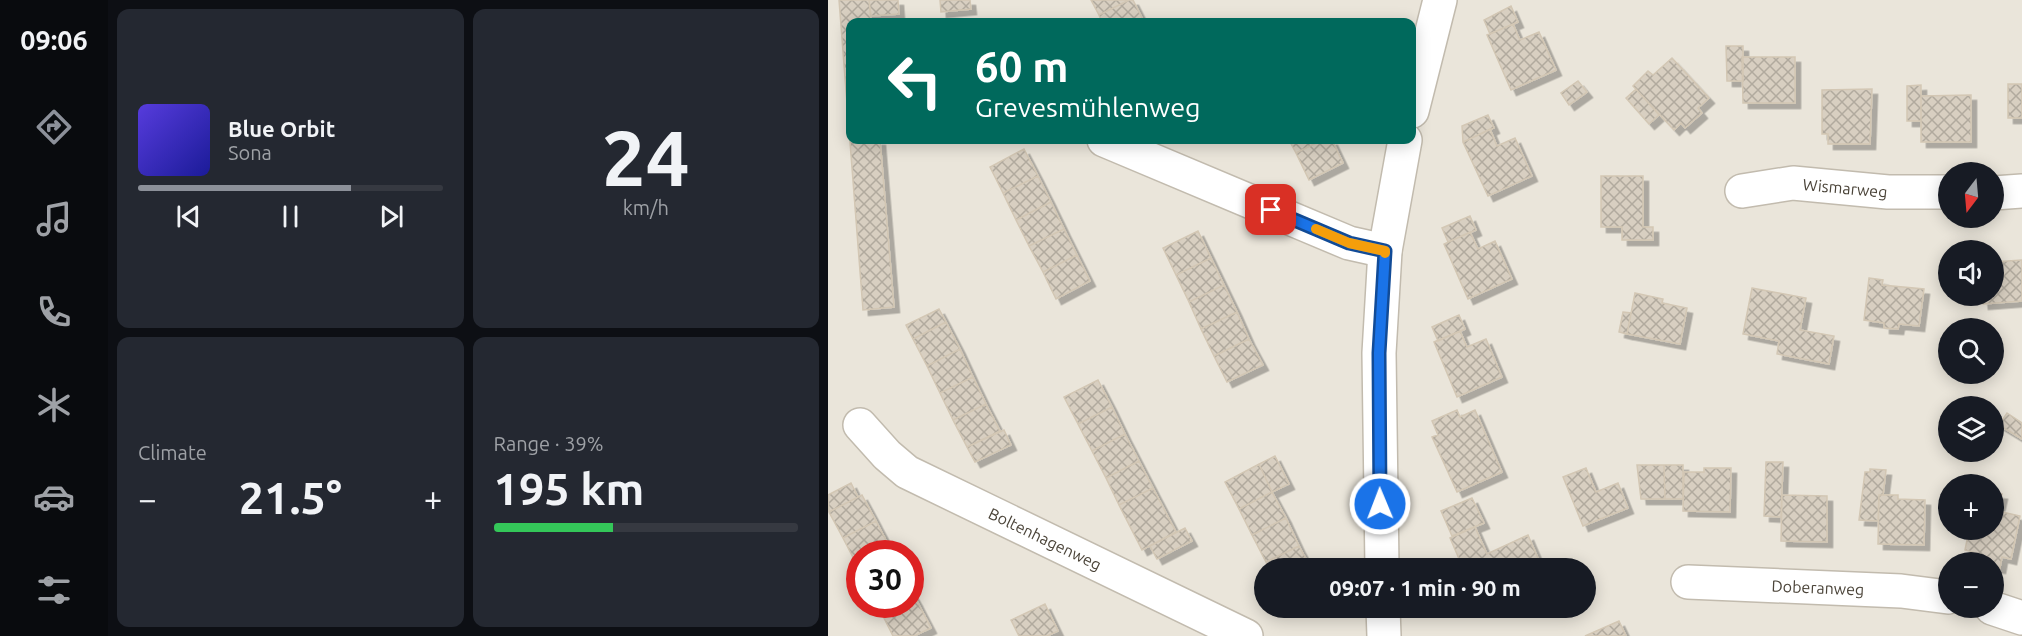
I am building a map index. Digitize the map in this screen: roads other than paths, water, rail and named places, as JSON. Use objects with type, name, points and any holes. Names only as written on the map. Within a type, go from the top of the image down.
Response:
[{"type":"street","points":[[1416,95],[1440,0]]},
{"type":"street","points":[[1114,144],[1349,243],[1385,251]]},
{"type":"street","points":[[1382,558],[1379,353],[1385,251],[1405,144]]},
{"type":"street","name":"Wismarweg","points":[[1742,191],[1792,183],[1888,192],[1938,192]]},
{"type":"street","points":[[2004,192],[2022,191]]},
{"type":"street","name":"Boltenhagenweg","points":[[860,425],[886,455],[907,472],[1246,636]]},
{"type":"street","name":"Doberanweg","points":[[1688,582],[1901,591],[1938,596]]},
{"type":"street","points":[[2004,612],[2022,618]]},
{"type":"street","points":[[1383,618],[1384,636]]}]
